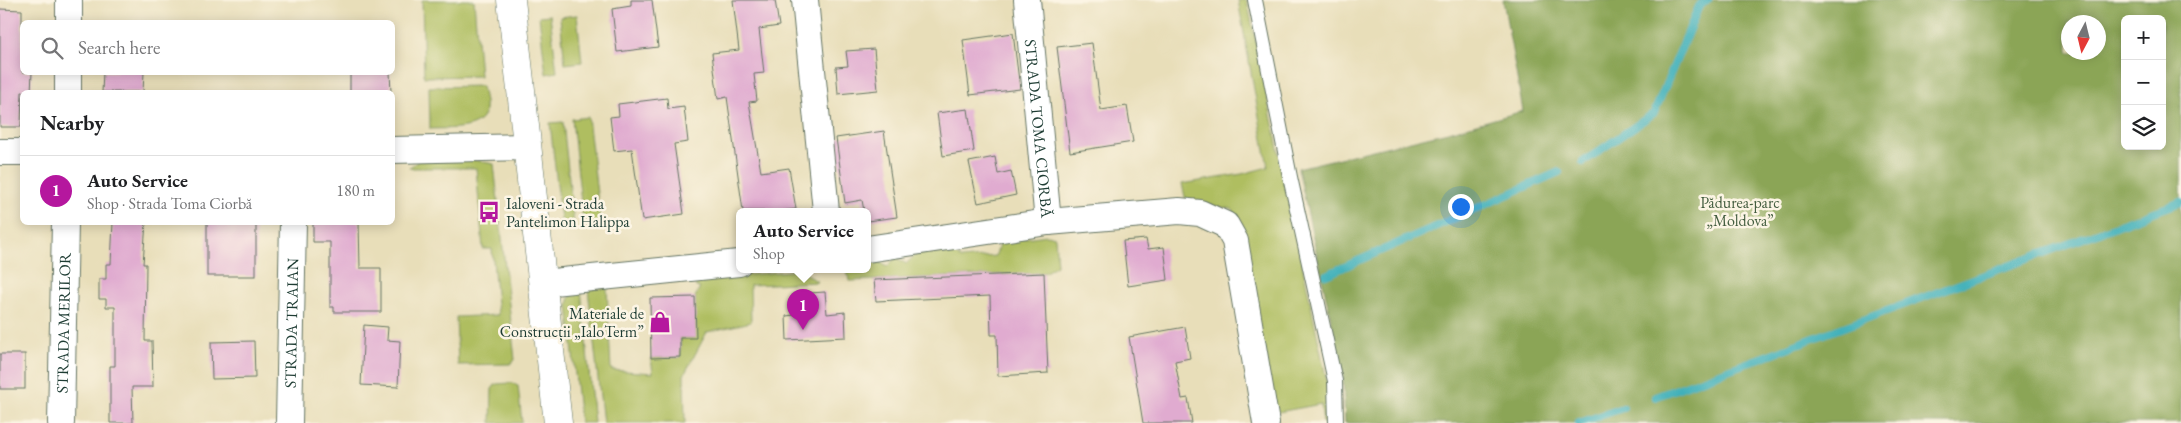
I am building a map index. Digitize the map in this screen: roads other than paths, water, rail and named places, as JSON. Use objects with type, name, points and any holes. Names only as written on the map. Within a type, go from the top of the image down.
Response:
[{"type":"main road","points":[[511,0],[558,423]]},
{"type":"street","points":[[69,0],[69,20]]},
{"type":"street","points":[[805,0],[826,208]]},
{"type":"street","name":"STRADA TOMA CIORBĂ","points":[[871,248],[1048,222],[1027,0]]},
{"type":"street","points":[[68,75],[68,90]]},
{"type":"street","points":[[395,150],[528,147]]},
{"type":"street","points":[[0,152],[20,152]]},
{"type":"street","points":[[1048,222],[1179,211],[1200,213],[1226,224],[1235,241],[1266,423]]},
{"type":"street","name":"STRADA MERILOR","points":[[61,423],[65,225]]},
{"type":"street","name":"STRADA TRAIAN","points":[[289,423],[293,225]]},
{"type":"street","points":[[543,283],[736,263]]},
{"type":"lane","points":[[1255,0],[1290,177],[1335,382],[1336,423]]},
{"type":"waterway","points":[[1583,162],[1654,113],[1699,6],[1708,0]]},
{"type":"waterway","points":[[1326,275],[1559,172]]},
{"type":"waterway","points":[[1655,397],[2181,202]]},
{"type":"waterway","points":[[1579,423],[1623,408]]},
{"type":"place","name":"Ialoveni - Strada Pantelimon Halippa","points":[[489,212]]},
{"type":"place","name":"Materiale de Construcții „IaloTerm”","points":[[660,322]]},
{"type":"place","name":"Auto Service","points":[[803,330]]},
{"type":"park label","name":"Pădurea-parc „Moldova”","points":[[1740,211]]}]
